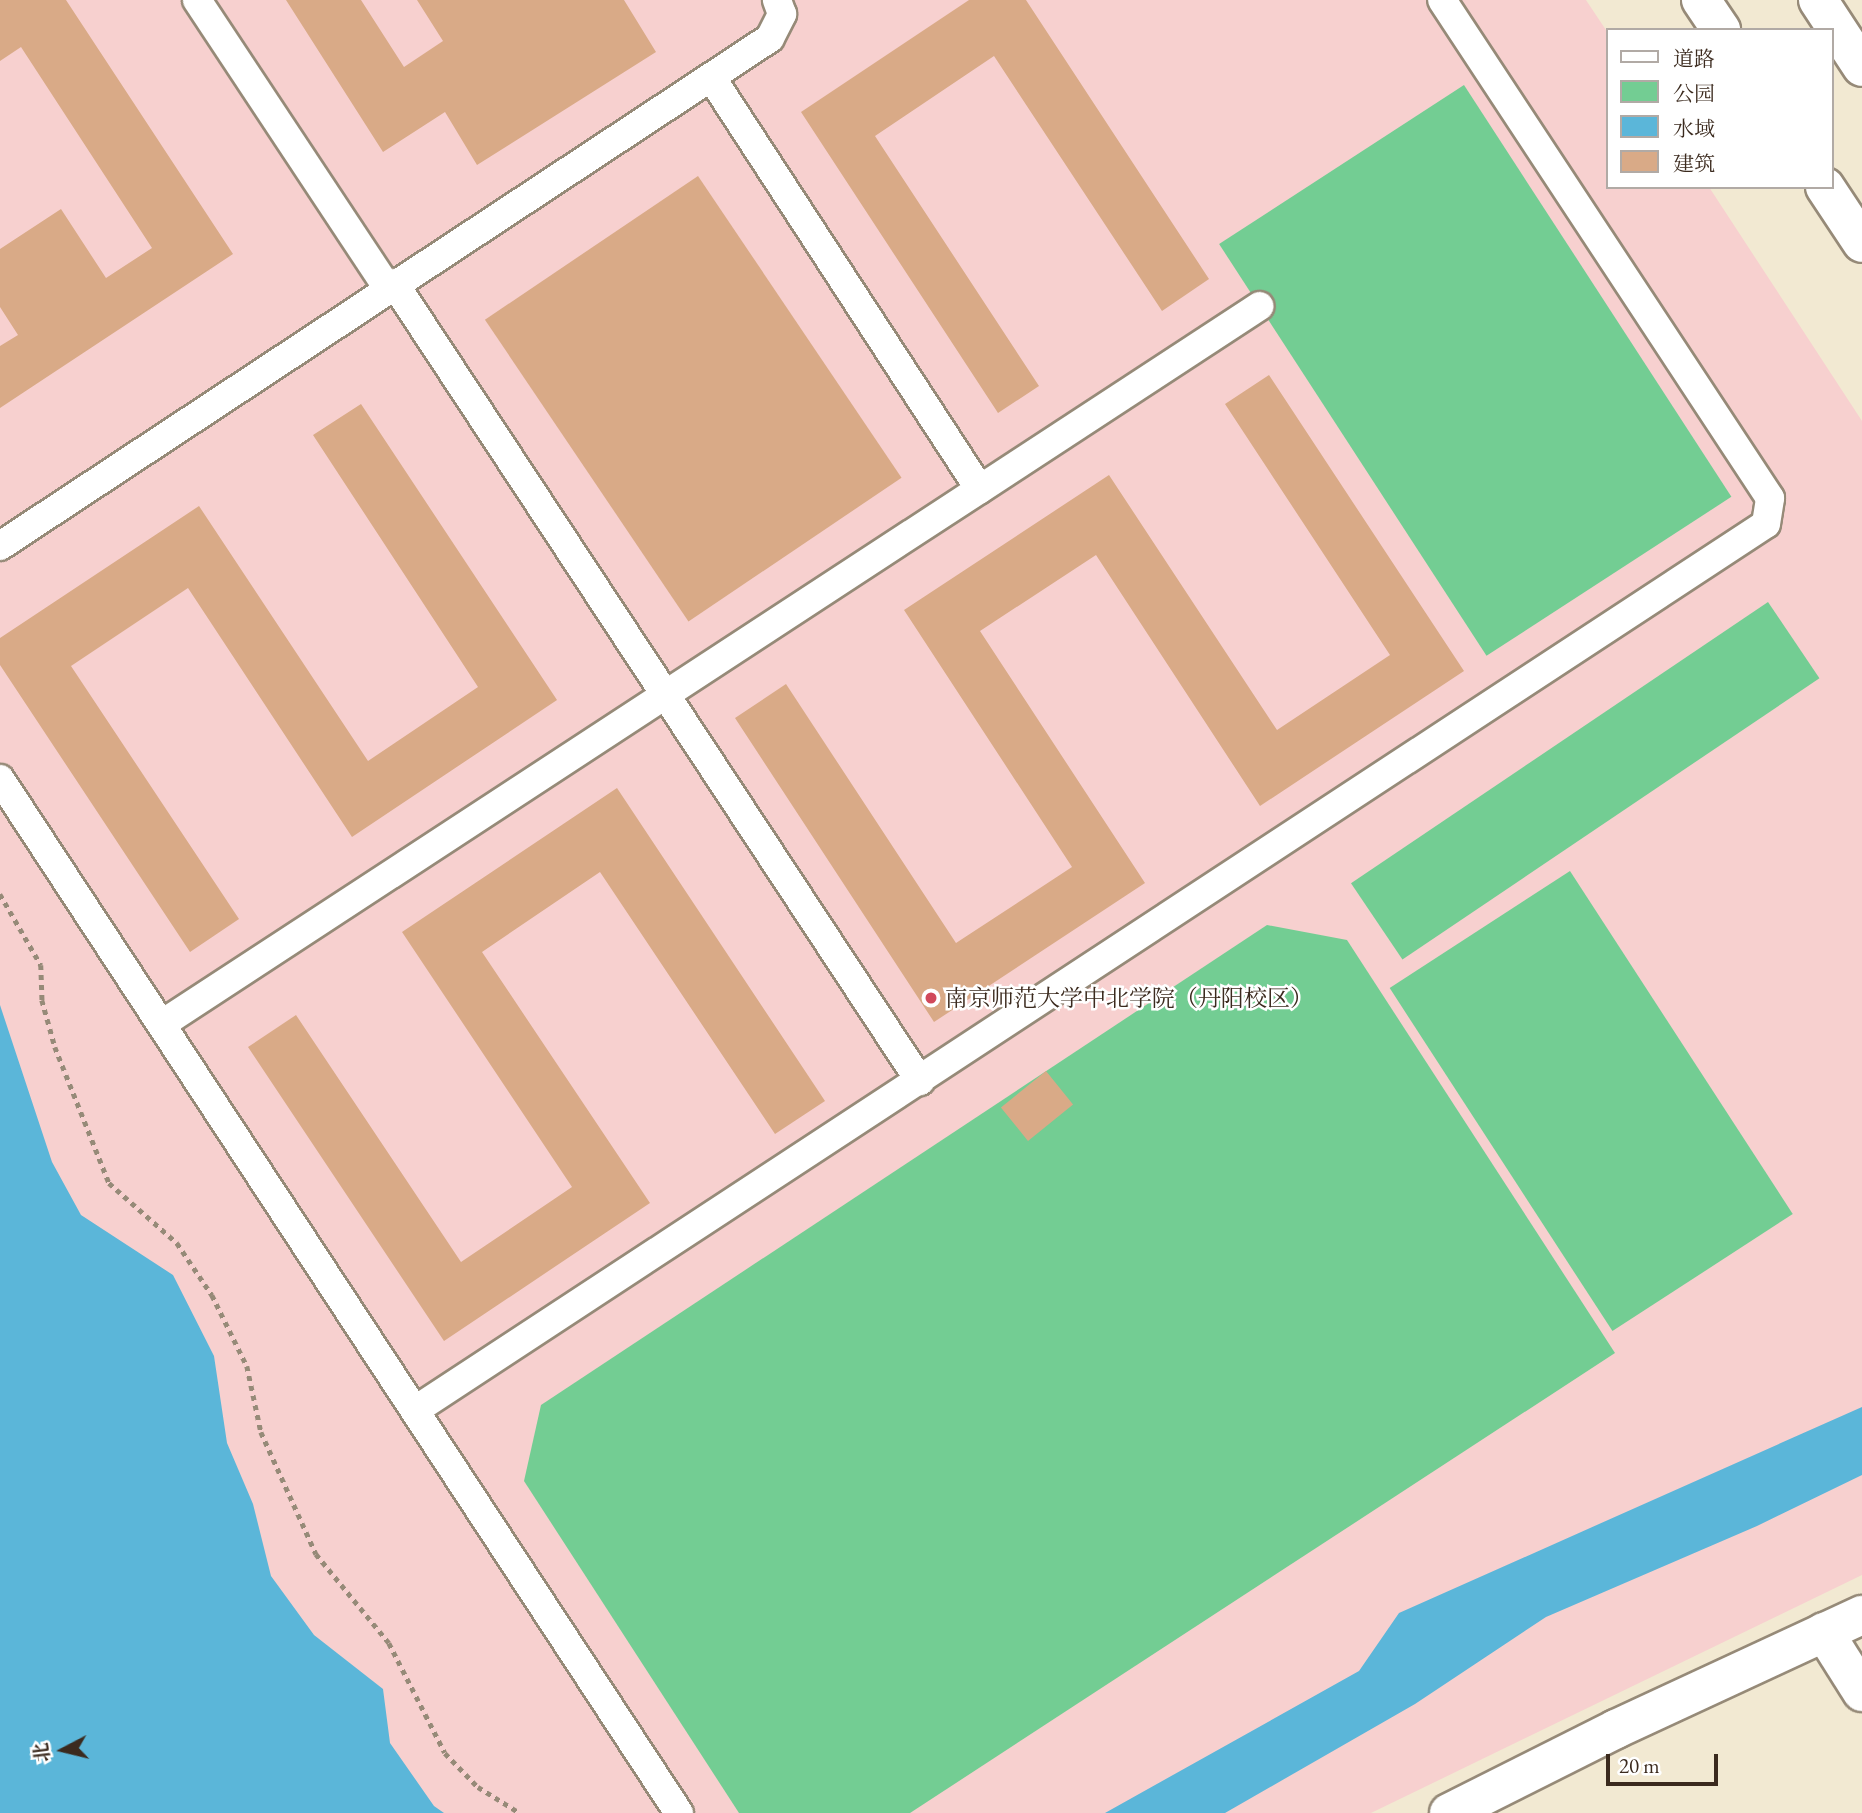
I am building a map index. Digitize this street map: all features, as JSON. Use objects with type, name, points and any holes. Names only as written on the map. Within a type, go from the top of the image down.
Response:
[{"type":"street","points":[[197,0],[665,695],[920,1081]]},
{"type":"street","points":[[0,546],[390,285],[770,38],[782,14],[778,0]]},
{"type":"street","points":[[418,1409],[1766,524],[1770,498],[1441,0]]},
{"type":"street","points":[[1702,0],[1720,28]]},
{"type":"street","points":[[1818,0],[1862,67]]},
{"type":"street","points":[[711,77],[980,489]]},
{"type":"street","points":[[1826,189],[1862,243]]},
{"type":"street","points":[[162,1024],[1260,306]]},
{"type":"street","points":[[0,779],[418,1409],[679,1813]]},
{"type":"street","points":[[1449,1813],[1862,1615]]},
{"type":"street","points":[[1824,1632],[1862,1692]]},
{"type":"path","points":[[0,894],[41,965],[42,1000],[55,1046],[109,1183],[177,1243],[212,1295],[247,1366],[261,1432],[316,1554],[390,1643],[445,1753],[478,1787],[520,1813]]},
{"type":"shaded area","name":"南京师范大学中北学院（丹阳校区）","points":[[0,0],[1586,0],[1606,30],[1606,189],[1710,189],[1862,421],[1862,1575],[1371,1813],[0,1813]]},
{"type":"green space","points":[[1464,85],[1731,497],[1487,656],[1219,244]]},
{"type":"green space","points":[[1768,602],[1819,678],[1402,960],[1351,883]]},
{"type":"green space","points":[[1570,871],[1793,1214],[1612,1331],[1390,988]]},
{"type":"green space","points":[[1267,925],[1347,940],[1615,1353],[910,1813],[739,1813],[524,1481],[541,1405]]},
{"type":"water","points":[[0,1005],[52,1162],[81,1215],[173,1275],[214,1356],[227,1443],[253,1504],[271,1576],[314,1635],[383,1689],[390,1743],[434,1806],[444,1813],[0,1813]]},
{"type":"water","points":[[1862,1407],[1862,1475],[1757,1526],[1546,1617],[1415,1704],[1225,1813],[1105,1813],[1359,1671],[1399,1613]]},
{"type":"building","points":[[0,0],[66,0],[233,254],[0,408],[0,346],[18,335],[0,307],[0,249],[61,209],[106,278],[152,248],[21,47],[0,61]]},
{"type":"building","points":[[286,0],[361,0],[404,67],[443,41],[417,0],[624,0],[656,52],[477,165],[445,112],[383,152]]},
{"type":"building","points":[[969,0],[1026,0],[1209,279],[1162,311],[994,56],[875,136],[1039,386],[998,413],[801,112]]},
{"type":"building","points":[[698,176],[902,478],[688,621],[485,320]]},
{"type":"building","points":[[1269,375],[1464,671],[1260,806],[1096,555],[980,631],[1145,883],[934,1022],[735,718],[786,684],[956,943],[1072,867],[904,610],[1109,475],[1277,730],[1390,655],[1225,404]]},
{"type":"building","points":[[361,404],[557,700],[352,837],[188,588],[71,666],[239,919],[190,952],[0,665],[0,638],[199,506],[368,761],[478,687],[313,435]]},
{"type":"building","points":[[617,788],[825,1101],[775,1134],[600,872],[482,952],[650,1203],[444,1341],[248,1047],[296,1015],[461,1262],[572,1187],[402,932]]},
{"type":"building","points":[[1046,1071],[1073,1104],[1028,1141],[1001,1108]]},
{"type":"place","name":"南京师范大学中北学院（丹阳校区）","points":[[931,998]]}]
